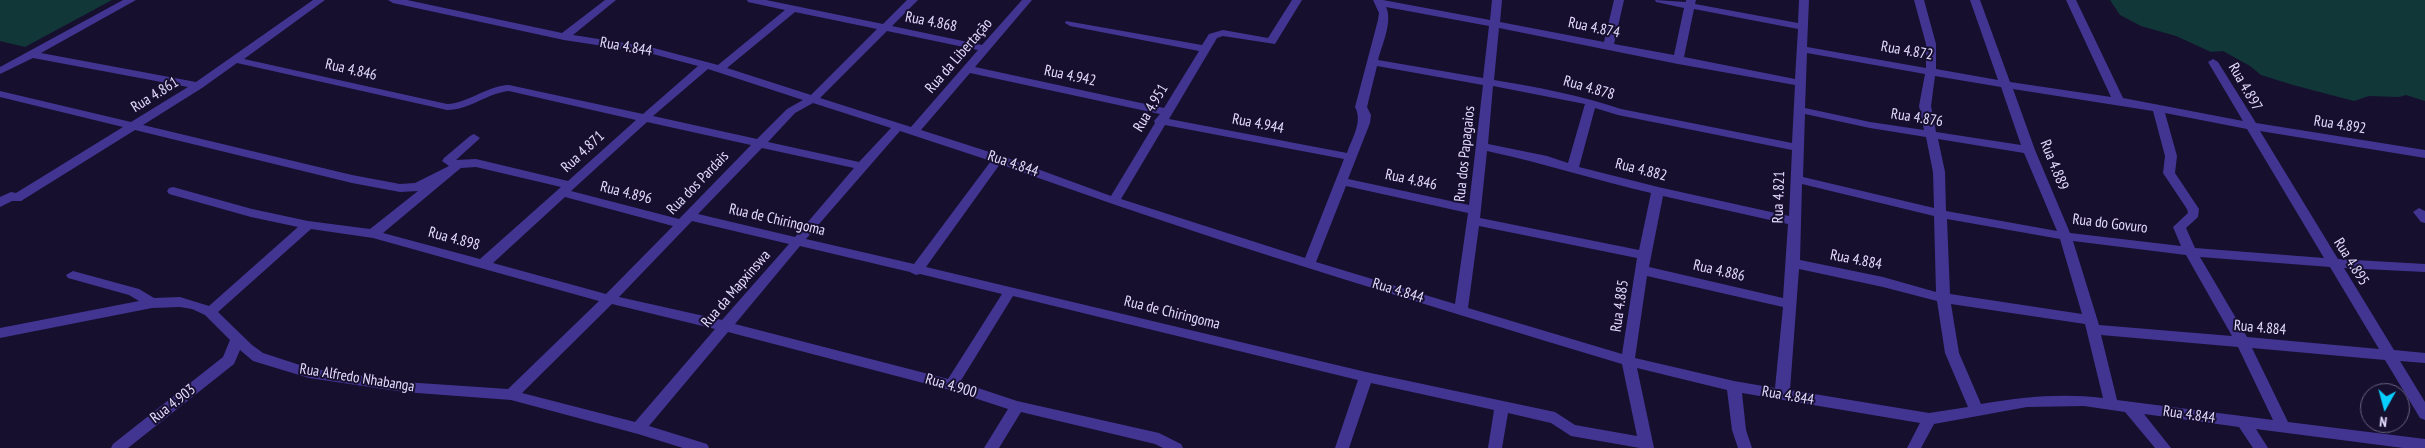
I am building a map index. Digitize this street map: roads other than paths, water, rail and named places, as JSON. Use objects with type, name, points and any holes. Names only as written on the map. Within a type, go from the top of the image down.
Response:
[{"type":"street","points":[[0,71],[131,0]]},
{"type":"street","name":"Rua 4.861","points":[[0,203],[6,195],[17,198],[198,86],[320,0]]},
{"type":"street","name":"Rua 4.844","points":[[393,0],[564,37],[650,50],[720,69],[914,131],[1114,201],[1309,264],[1628,361],[1734,386],[1929,419],[2046,400],[2111,403],[2344,436],[2425,445]]},
{"type":"street","points":[[564,37],[611,0]]},
{"type":"street","name":"Rua 4.868","points":[[752,0],[986,49]]},
{"type":"street","name":"Rua dos Pardais","points":[[511,395],[609,299],[790,110],[813,99],[913,0]]},
{"type":"street","name":"Rua da Libertação","points":[[914,131],[1027,0]]},
{"type":"street","name":"Rua 4.951","points":[[1114,201],[1163,116],[1213,36],[1217,34],[1271,42],[1297,0]]},
{"type":"street","name":"Rua dos Papagaios","points":[[1461,310],[1474,216],[1497,0]]},
{"type":"street","points":[[1608,46],[1619,0]]},
{"type":"street","points":[[1660,0],[1690,3],[1803,27]]},
{"type":"street","name":"Rua 4.821","points":[[1782,394],[1793,263],[1801,110],[1804,0]]},
{"type":"street","points":[[1920,0],[1931,44],[1931,70],[1926,106],[1939,172],[1943,298],[1952,353],[1977,412]]},
{"type":"street","name":"Rua 4.889","points":[[1974,0],[2029,150],[2065,235],[2111,403]]},
{"type":"street","points":[[2072,0],[2119,101]]},
{"type":"street","points":[[1309,264],[1365,118],[1361,107],[1383,20],[1379,1]]},
{"type":"street","name":"Rua 4.874","points":[[1379,1],[1494,22],[1678,61],[1801,83]]},
{"type":"street","points":[[1678,61],[1690,3]]},
{"type":"street","points":[[720,69],[794,8]]},
{"type":"street","points":[[1070,23],[1205,49]]},
{"type":"street","name":"Rua 4.872","points":[[1802,49],[1931,70],[2006,85],[2119,101]]},
{"type":"street","points":[[31,54],[198,86]]},
{"type":"street","name":"Rua 4.846","points":[[236,60],[430,105],[459,107],[495,89],[509,88],[642,119]]},
{"type":"street","name":"Rua 4.878","points":[[1371,62],[1488,81],[1591,102],[1618,112],[1798,148]]},
{"type":"street","name":"Rua 4.897","points":[[2213,62],[2251,126]]},
{"type":"street","name":"Rua 4.871","points":[[483,264],[567,190],[642,119],[706,65]]},
{"type":"street","name":"Rua 4.942","points":[[968,69],[1163,116]]},
{"type":"street","points":[[0,94],[135,125],[352,179],[400,188],[417,186],[455,167]]},
{"type":"street","name":"Rua 4.892","points":[[2119,101],[2251,126],[2425,154]]},
{"type":"street","points":[[1572,169],[1591,102]]},
{"type":"street","points":[[2158,108],[2171,156],[2169,173],[2193,209],[2194,214],[2179,227],[2190,251],[2244,343],[2283,426]]},
{"type":"street","name":"Rua 4.876","points":[[1801,110],[1932,136],[2029,150]]},
{"type":"street","name":"Rua 4.944","points":[[1163,116],[1350,157]]},
{"type":"street","points":[[642,119],[862,166]]},
{"type":"street","name":"Rua 4.895","points":[[2251,126],[2425,414]]},
{"type":"street","name":"Rua da Mapxinswa","points":[[638,428],[862,166],[898,127]]},
{"type":"street","points":[[455,167],[448,161],[474,138]]},
{"type":"street","name":"Rua 4.882","points":[[1481,146],[1547,160],[1572,169],[1658,191],[1795,220]]},
{"type":"street","points":[[916,271],[998,159]]},
{"type":"street","name":"Rua 4.896","points":[[455,167],[476,163],[567,190],[684,220]]},
{"type":"street","points":[[373,234],[455,167]]},
{"type":"street","name":"Rua do Govuro","points":[[1796,178],[1941,213],[2065,235],[2190,251],[2333,263],[2425,268]]},
{"type":"street","name":"Rua 4.846","points":[[1341,181],[1474,216],[1644,255]]},
{"type":"street","name":"Rua 4.898","points":[[173,191],[251,213],[308,225],[373,234],[609,299],[725,326]]},
{"type":"street","name":"Rua 4.885","points":[[1646,446],[1628,361],[1641,270],[1658,191]]},
{"type":"street","name":"Rua de Chiringoma","points":[[684,220],[798,241],[916,271],[1010,291],[1366,377],[1555,418],[1571,430],[1646,446]]},
{"type":"street","points":[[210,312],[308,225]]},
{"type":"street","name":"Rua 4.884","points":[[1793,263],[1883,282],[1943,298],[2091,325],[2244,343],[2425,358]]},
{"type":"street","name":"Rua 4.886","points":[[1641,270],[1789,304]]},
{"type":"street","points":[[73,275],[134,292],[152,303]]},
{"type":"street","points":[[951,385],[1010,291]]},
{"type":"street","name":"Rua Alfredo Nhabanga","points":[[0,333],[152,303],[180,302],[195,305],[210,312],[258,357],[309,373],[404,387],[511,395],[638,428],[693,447]]},
{"type":"street","name":"Rua 4.900","points":[[725,326],[951,385],[1017,406],[1159,439],[1176,447]]},
{"type":"street","points":[[228,360],[237,339]]},
{"type":"street","points":[[228,360],[246,356],[258,357]]},
{"type":"street","name":"Rua 4.903","points":[[118,448],[228,360]]},
{"type":"street","points":[[1342,448],[1366,377]]},
{"type":"street","points":[[1734,386],[1739,430],[1745,448]]},
{"type":"street","points":[[991,448],[1017,406]]},
{"type":"street","points":[[2129,407],[2164,448]]},
{"type":"street","points":[[1495,448],[1502,408]]},
{"type":"street","points":[[1914,448],[1929,419]]},
{"type":"street","points":[[2244,422],[2261,448]]}]
